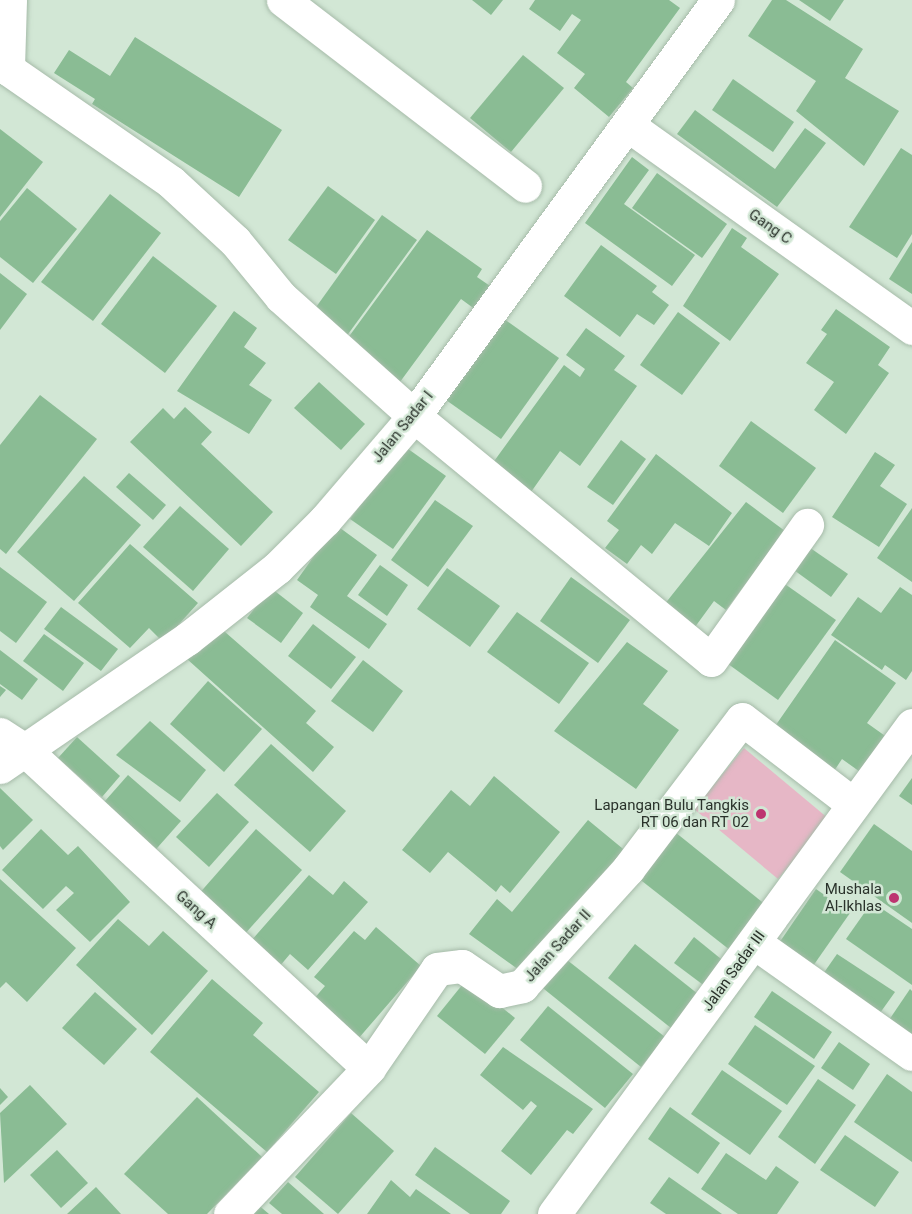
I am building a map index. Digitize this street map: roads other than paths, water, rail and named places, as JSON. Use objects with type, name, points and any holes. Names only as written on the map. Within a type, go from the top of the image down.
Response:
[{"type":"street","points":[[10,0],[4,73],[171,182],[236,241],[281,297],[414,416],[711,660],[807,525]]},
{"type":"street","points":[[283,0],[525,186]]},
{"type":"street","name":"Jalan Sadar I","points":[[8,750],[97,705],[277,568],[414,416],[562,207],[629,126],[710,3]]},
{"type":"street","name":"Gang C","points":[[629,126],[912,328]]},
{"type":"street","name":"Jalan Sadar II","points":[[230,1214],[369,1068],[437,969],[462,966],[499,991],[522,986],[628,869],[742,719],[852,804]]},
{"type":"street","name":"Jalan Sadar III","points":[[554,1214],[912,725]]},
{"type":"street","name":"Gang A","points":[[8,750],[369,1068]]},
{"type":"street","points":[[755,942],[912,1054]]},
{"type":"place","name":"Lapangan Bulu Tangkis RT 06 dan RT 02","points":[[761,814]]},
{"type":"place","name":"Mushala Al-Ikhlas","points":[[894,898]]}]
